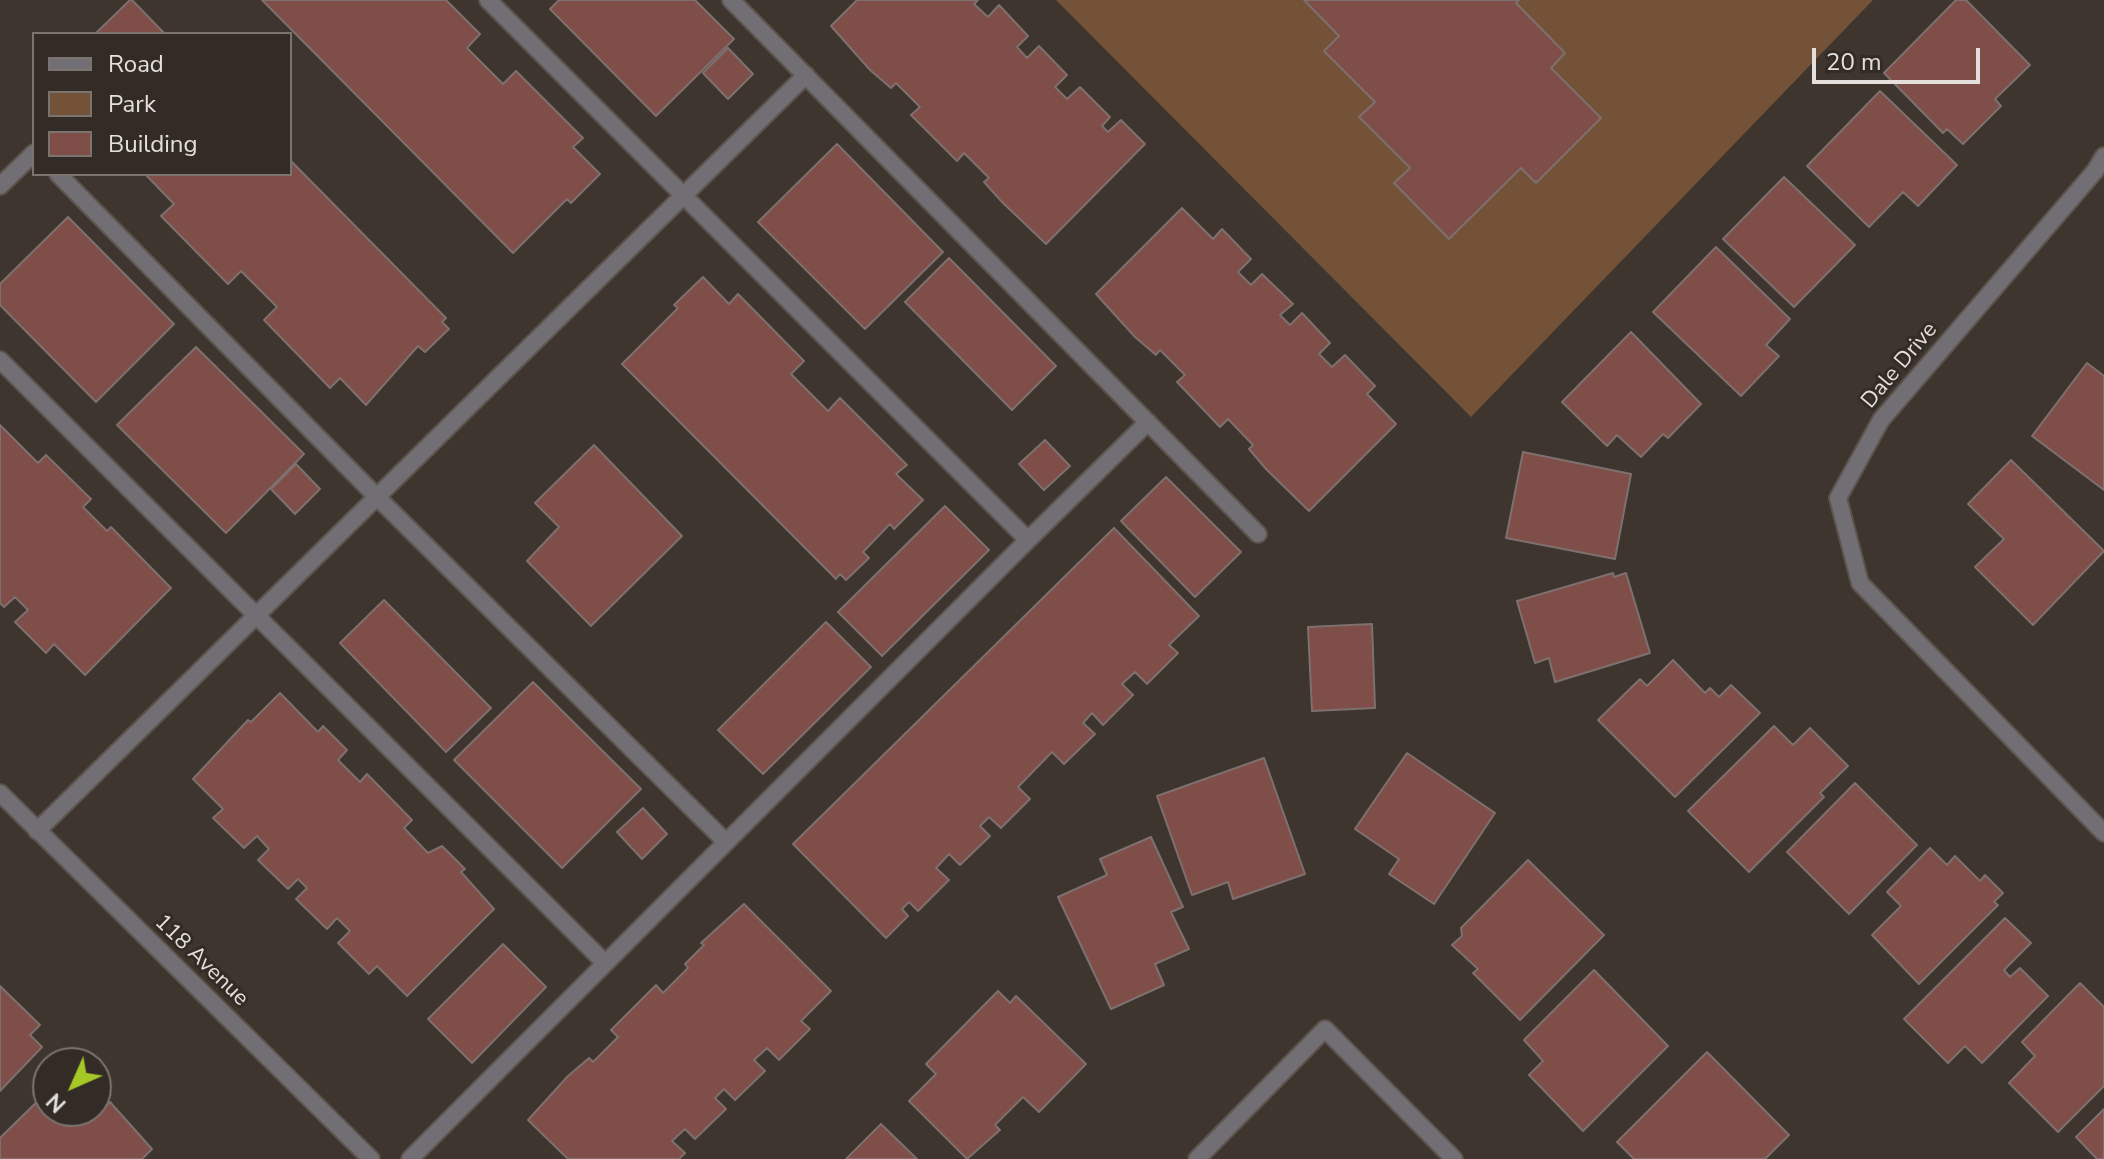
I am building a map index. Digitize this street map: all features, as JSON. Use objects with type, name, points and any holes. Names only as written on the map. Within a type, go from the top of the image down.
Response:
[{"type":"street","points":[[488,0],[1028,540]]},
{"type":"street","points":[[731,0],[1258,534]]},
{"type":"street","points":[[37,831],[806,75]]},
{"type":"street","points":[[0,186],[32,155]]},
{"type":"street","name":"Dale Drive","points":[[2104,156],[2095,171],[1881,420],[1838,498],[1860,583],[2104,833]]},
{"type":"street","points":[[60,176],[377,497],[726,842]]},
{"type":"street","points":[[0,360],[605,963]]},
{"type":"street","points":[[410,1159],[1148,422]]},
{"type":"street","name":"118 Avenue","points":[[0,793],[371,1159]]},
{"type":"street","points":[[1197,1159],[1325,1029],[1454,1159]]},
{"type":"green space","points":[[1056,0],[1304,0],[1339,36],[1324,51],[1375,102],[1360,117],[1410,168],[1395,184],[1449,239],[1521,168],[1536,182],[1601,118],[1551,68],[1565,53],[1516,3],[1519,0],[1873,0],[1471,417]]},
{"type":"building","points":[[132,0],[163,32],[97,32]]},
{"type":"building","points":[[262,0],[446,0],[480,34],[467,48],[503,84],[516,71],[583,138],[573,147],[600,174],[571,203],[567,199],[513,253]]},
{"type":"building","points":[[559,0],[695,0],[734,39],[656,116],[550,9]]},
{"type":"building","points":[[857,0],[978,0],[974,4],[988,17],[999,5],[1028,36],[1017,47],[1027,58],[1039,46],[1067,75],[1055,87],[1067,99],[1080,87],[1110,117],[1102,126],[1108,132],[1121,120],[1145,144],[1046,244],[1002,202],[984,182],[989,178],[964,153],[957,161],[911,115],[920,107],[896,83],[891,88],[870,70],[831,26]]},
{"type":"building","points":[[1304,0],[1519,0],[1516,3],[1565,53],[1551,68],[1601,118],[1536,183],[1521,168],[1449,239],[1394,183],[1410,168],[1359,117],[1375,102],[1324,51],[1339,36]]},
{"type":"building","points":[[1956,0],[1966,0],[2030,65],[1995,99],[2001,106],[1963,144],[1947,129],[1943,133],[1884,73]]},
{"type":"building","points":[[728,48],[753,74],[728,99],[703,73]]},
{"type":"building","points":[[1880,91],[1957,165],[1918,206],[1903,192],[1869,227],[1807,166]]},
{"type":"building","points":[[837,144],[943,252],[865,329],[758,222]]},
{"type":"building","points":[[292,162],[446,318],[442,322],[449,329],[425,352],[418,346],[366,405],[340,378],[330,388],[264,320],[277,307],[241,271],[228,284],[161,216],[174,204],[147,176],[292,176]]},
{"type":"building","points":[[1784,177],[1855,245],[1794,307],[1723,239]]},
{"type":"building","points":[[1182,208],[1213,239],[1222,229],[1251,259],[1238,272],[1251,285],[1262,274],[1293,304],[1280,315],[1290,325],[1302,313],[1330,343],[1319,354],[1332,367],[1345,355],[1375,386],[1367,394],[1396,424],[1309,511],[1266,469],[1249,449],[1253,445],[1228,419],[1220,427],[1177,382],[1185,375],[1160,350],[1156,355],[1135,337],[1096,294]]},
{"type":"building","points":[[68,217],[174,324],[96,402],[0,305],[0,284]]},
{"type":"building","points":[[1716,247],[1790,319],[1766,345],[1779,356],[1741,396],[1653,312]]},
{"type":"building","points":[[949,258],[1056,366],[1012,410],[905,302]]},
{"type":"building","points":[[703,277],[729,304],[738,294],[804,361],[791,374],[828,411],[840,398],[907,465],[896,474],[923,500],[894,529],[890,524],[863,552],[869,558],[846,580],[840,574],[836,579],[622,364],[678,308],[674,305]]},
{"type":"building","points":[[1631,332],[1701,404],[1668,438],[1663,434],[1641,457],[1617,435],[1607,446],[1562,402]]},
{"type":"building","points":[[196,347],[304,454],[226,533],[117,425]]},
{"type":"building","points":[[2087,363],[2104,376],[2104,490],[2032,436]]},
{"type":"building","points":[[0,425],[38,463],[46,455],[91,499],[83,507],[107,531],[111,527],[171,588],[85,675],[54,644],[46,653],[15,622],[28,610],[15,597],[4,607],[0,603]]},
{"type":"building","points":[[1045,440],[1070,466],[1044,490],[1019,464]]},
{"type":"building","points":[[594,445],[682,536],[591,626],[527,561],[559,527],[535,503]]},
{"type":"building","points":[[1523,452],[1631,474],[1615,559],[1506,538]]},
{"type":"building","points":[[2011,460],[2104,551],[2033,625],[1975,567],[2004,539],[1968,504]]},
{"type":"building","points":[[296,464],[320,489],[295,514],[271,489]]},
{"type":"building","points":[[1166,477],[1241,552],[1195,597],[1121,521]]},
{"type":"building","points":[[945,506],[989,550],[882,656],[838,612]]},
{"type":"building","points":[[1114,528],[1199,616],[1169,645],[1178,653],[1147,684],[1135,672],[1122,684],[1133,695],[1103,725],[1092,713],[1083,723],[1095,734],[1064,764],[1052,752],[1018,787],[1030,799],[1001,828],[989,817],[980,826],[990,836],[960,865],[949,854],[936,868],[949,880],[918,911],[909,902],[902,909],[908,916],[886,938],[793,844]]},
{"type":"building","points":[[1613,573],[1614,577],[1626,573],[1650,653],[1555,682],[1549,658],[1535,663],[1517,601]]},
{"type":"building","points":[[384,600],[491,708],[446,752],[340,643]]},
{"type":"building","points":[[826,622],[871,667],[763,774],[718,730]]},
{"type":"building","points":[[1372,624],[1375,708],[1312,711],[1308,627]]},
{"type":"building","points":[[1673,660],[1705,693],[1710,688],[1719,697],[1731,685],[1760,713],[1675,797],[1598,720],[1640,679],[1647,686]]},
{"type":"building","points":[[533,682],[641,789],[562,868],[454,760]]},
{"type":"building","points":[[280,693],[318,732],[323,726],[347,750],[338,760],[360,782],[367,774],[412,820],[404,828],[428,853],[442,846],[465,869],[461,872],[494,909],[407,996],[377,966],[369,974],[338,943],[350,931],[337,918],[327,929],[296,899],[307,888],[298,879],[288,889],[258,860],[269,849],[257,836],[244,848],[213,818],[223,809],[193,779],[248,720],[251,722]]},
{"type":"building","points":[[1774,726],[1793,745],[1810,728],[1848,766],[1820,793],[1824,797],[1749,872],[1688,811]]},
{"type":"building","points":[[1407,753],[1495,813],[1434,904],[1389,874],[1399,859],[1355,829]]},
{"type":"building","points":[[1264,758],[1305,874],[1233,899],[1228,882],[1192,895],[1157,796]]},
{"type":"building","points":[[1855,783],[1917,845],[1849,914],[1787,852]]},
{"type":"building","points":[[643,808],[667,834],[642,859],[617,832]]},
{"type":"building","points":[[1151,837],[1183,907],[1171,912],[1189,949],[1155,964],[1164,985],[1111,1009],[1058,897],[1107,875],[1100,859]]},
{"type":"building","points":[[1930,848],[1947,865],[1955,856],[1980,881],[1985,875],[2003,893],[1994,902],[1998,905],[1919,984],[1872,935],[1901,906],[1887,892]]},
{"type":"building","points":[[1528,860],[1604,935],[1520,1020],[1473,973],[1478,969],[1452,945],[1462,936],[1461,928]]},
{"type":"building","points":[[744,904],[831,991],[801,1021],[810,1029],[779,1060],[767,1048],[754,1060],[765,1071],[735,1100],[724,1089],[715,1098],[726,1109],[695,1139],[685,1129],[672,1141],[685,1153],[679,1159],[568,1159],[528,1120],[568,1076],[589,1058],[593,1062],[618,1037],[611,1030],[656,985],[663,993],[688,968],[685,964],[704,945],[701,943]]},
{"type":"building","points":[[2005,918],[2031,943],[2004,970],[2010,977],[2020,968],[2048,996],[1982,1063],[1965,1046],[1948,1063],[1904,1019]]},
{"type":"building","points":[[503,944],[546,987],[472,1063],[428,1019]]},
{"type":"building","points":[[1594,970],[1668,1046],[1583,1131],[1529,1075],[1543,1061],[1524,1040]]},
{"type":"building","points":[[2080,983],[2104,1007],[2104,1086],[2058,1132],[2009,1083],[2035,1056],[2022,1042]]},
{"type":"building","points":[[0,986],[40,1025],[30,1035],[42,1047],[32,1047],[32,1057],[0,1091]]},
{"type":"building","points":[[998,991],[1010,1003],[1016,996],[1086,1064],[1039,1112],[1023,1097],[995,1125],[1000,1130],[967,1159],[909,1101],[936,1074],[926,1064]]},
{"type":"building","points":[[1707,1052],[1789,1135],[1765,1159],[1634,1159],[1617,1142]]},
{"type":"building","points":[[112,1104],[152,1149],[142,1159],[0,1159],[0,1138],[32,1107],[32,1127],[112,1127]]},
{"type":"building","points":[[2104,1109],[2104,1159],[2097,1159],[2076,1137]]},
{"type":"building","points":[[881,1124],[917,1159],[846,1159]]}]
